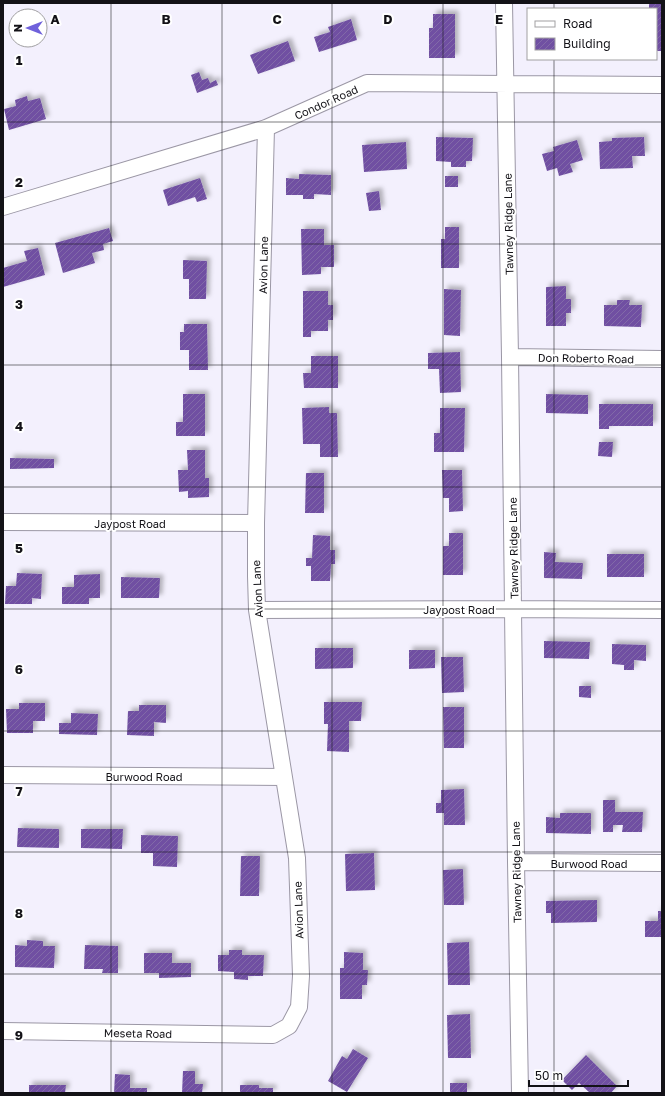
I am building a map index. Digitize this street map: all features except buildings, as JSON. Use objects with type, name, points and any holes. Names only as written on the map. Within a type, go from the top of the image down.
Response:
[{"type":"street","name":"Tawney Ridge Lane","points":[[504,3],[520,1093]]},
{"type":"street","name":"Condor Road","points":[[3,207],[266,128],[367,83],[662,85]]},
{"type":"street","name":"Avion Lane","points":[[266,128],[256,523],[257,610],[297,858],[301,976],[299,1008],[289,1026],[273,1035]]},
{"type":"street","name":"Don Roberto Road","points":[[510,356],[662,358]]},
{"type":"street","name":"Jaypost Road","points":[[3,522],[256,523]]},
{"type":"street","name":"Jaypost Road","points":[[257,610],[662,610]]},
{"type":"street","name":"Burwood Road","points":[[3,775],[284,777]]},
{"type":"street","name":"Burwood Road","points":[[516,862],[662,863]]},
{"type":"street","name":"Meseta Road","points":[[3,1031],[273,1035]]}]
